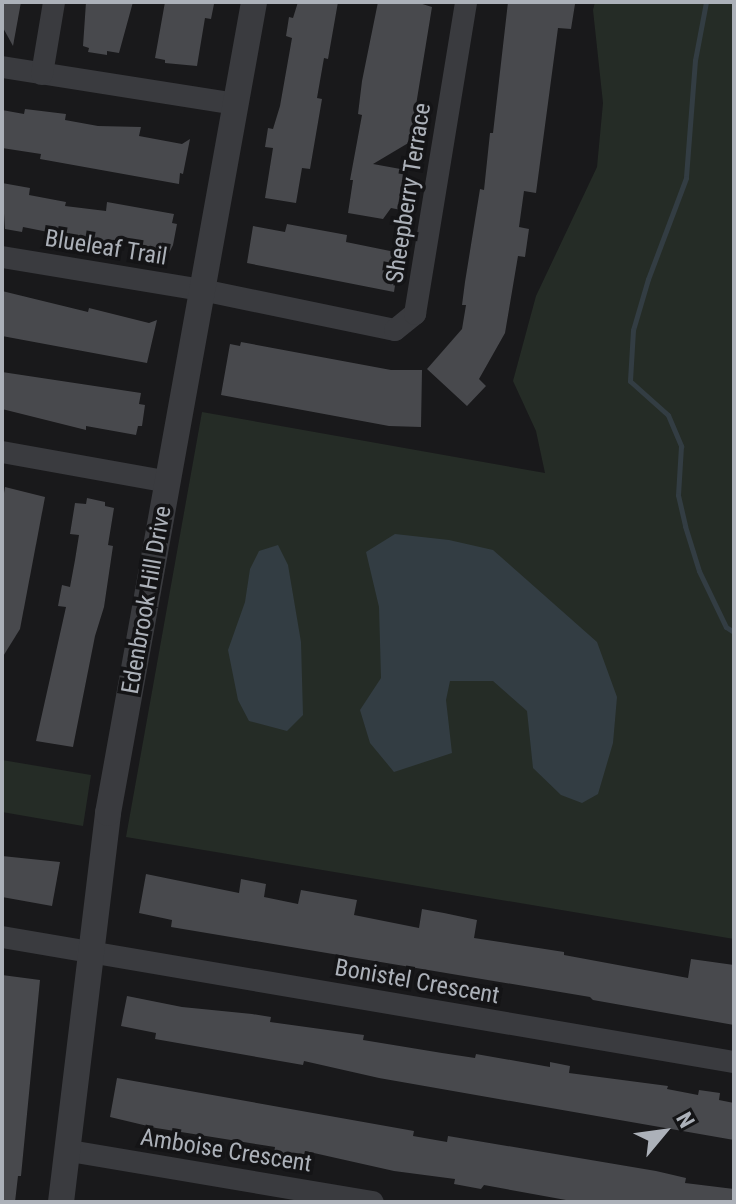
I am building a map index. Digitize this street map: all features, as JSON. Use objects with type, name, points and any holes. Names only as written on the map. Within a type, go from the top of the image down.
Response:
[{"type":"street","points":[[42,74],[54,2]]},
{"type":"street","name":"Edenbrook Hill Drive","points":[[61,1202],[70,1151],[108,813],[254,2]]},
{"type":"street","name":"Sheepberry Terrace","points":[[202,290],[395,330],[415,314],[466,2]]},
{"type":"street","points":[[2,67],[235,104]]},
{"type":"street","name":"Blueleaf Trail","points":[[2,257],[202,290]]},
{"type":"street","points":[[2,452],[168,482]]},
{"type":"street","name":"Bonistel Crescent","points":[[2,937],[734,1062]]},
{"type":"street","name":"Amboise Crescent","points":[[70,1151],[327,1198],[373,1202]]},
{"type":"shaded area","points":[[595,2],[734,2],[734,939],[126,837],[202,412],[545,473],[536,431],[513,381],[536,296],[597,167],[603,103],[593,10]]},
{"type":"shaded area","points":[[395,534],[449,540],[493,550],[597,642],[617,697],[613,743],[598,794],[582,803],[561,795],[533,768],[527,711],[493,681],[450,681],[446,700],[452,753],[394,772],[370,743],[360,710],[381,678],[379,607],[366,552]]},
{"type":"shaded area","points":[[278,545],[288,565],[301,642],[303,715],[287,731],[249,721],[238,700],[228,650],[245,602],[250,569],[259,551]]},
{"type":"shaded area","points":[[2,760],[91,775],[83,826],[2,812]]},
{"type":"building","points":[[2,2],[21,2],[13,46],[2,26]]},
{"type":"building","points":[[86,2],[133,2],[119,53],[88,52],[89,48],[83,46]]},
{"type":"building","points":[[165,2],[214,4],[211,19],[205,18],[197,66],[165,63],[165,60],[155,58]]},
{"type":"building","points":[[298,2],[338,2],[328,59],[324,58],[317,98],[322,99],[310,169],[302,168],[296,203],[265,198],[273,148],[265,147],[268,128],[273,129],[280,106],[292,38],[286,36],[289,17],[293,18]]},
{"type":"building","points":[[378,2],[416,2],[432,7],[410,142],[373,164],[406,170],[401,210],[391,208],[383,219],[348,213],[353,180],[350,180],[362,115],[358,114],[362,81]]},
{"type":"building","points":[[508,2],[575,4],[571,29],[558,28],[536,193],[524,191],[519,227],[529,229],[525,257],[518,256],[505,333],[479,379],[486,386],[467,406],[427,369],[462,329],[466,305],[462,305],[465,282],[480,189],[484,190],[490,133],[493,133]]},
{"type":"building","points":[[25,109],[66,114],[65,120],[98,126],[141,127],[139,136],[182,144],[190,139],[179,184],[40,159],[41,154],[2,148],[2,110],[24,114]]},
{"type":"building","points":[[2,183],[30,188],[29,195],[66,202],[65,206],[106,211],[107,202],[174,214],[172,223],[177,224],[173,245],[169,253],[119,244],[117,253],[98,249],[99,245],[68,240],[63,235],[23,227],[22,232],[5,229]]},
{"type":"building","points":[[287,224],[347,235],[346,242],[400,253],[394,292],[247,263],[253,226],[285,232]]},
{"type":"building","points":[[2,291],[88,312],[89,308],[149,323],[157,320],[147,363],[2,336]]},
{"type":"building","points":[[241,342],[391,370],[422,370],[421,427],[389,426],[221,395],[230,344],[240,346]]},
{"type":"building","points":[[2,372],[141,393],[139,404],[145,405],[142,426],[138,426],[136,435],[86,426],[86,430],[2,409]]},
{"type":"building","points":[[5,487],[45,497],[20,629],[2,658],[2,506]]},
{"type":"building","points":[[87,498],[105,502],[105,506],[114,508],[108,545],[113,546],[104,607],[95,636],[73,747],[36,741],[66,607],[58,606],[62,585],[70,587],[75,560],[79,535],[70,534],[75,503],[86,504]]},
{"type":"building","points":[[2,856],[60,862],[52,906],[2,897]]},
{"type":"building","points":[[146,874],[239,893],[241,879],[266,884],[264,897],[298,904],[301,890],[357,900],[354,915],[419,928],[422,909],[444,913],[477,920],[474,938],[564,952],[564,955],[688,978],[691,959],[734,965],[734,1025],[590,997],[171,927],[172,920],[139,913]]},
{"type":"building","points":[[2,975],[40,980],[21,1176],[18,1176],[15,1202],[2,1202]]},
{"type":"building","points":[[127,996],[182,1007],[271,1017],[270,1022],[364,1035],[363,1040],[442,1053],[475,1058],[476,1054],[550,1067],[550,1062],[570,1066],[569,1073],[668,1086],[667,1089],[698,1095],[699,1090],[720,1093],[719,1100],[734,1103],[734,1140],[379,1078],[304,1061],[303,1065],[155,1039],[156,1033],[121,1026]]},
{"type":"building","points":[[117,1078],[414,1131],[413,1136],[447,1142],[448,1136],[656,1171],[686,1178],[685,1183],[734,1189],[734,1202],[577,1202],[484,1185],[481,1189],[454,1184],[455,1179],[394,1171],[305,1151],[304,1157],[274,1153],[275,1147],[156,1128],[110,1117]]},
{"type":"waterway","points":[[706,2],[695,60],[686,178],[648,279],[633,330],[630,381],[668,415],[681,446],[678,495],[685,526],[699,571],[726,627],[734,632]]}]
